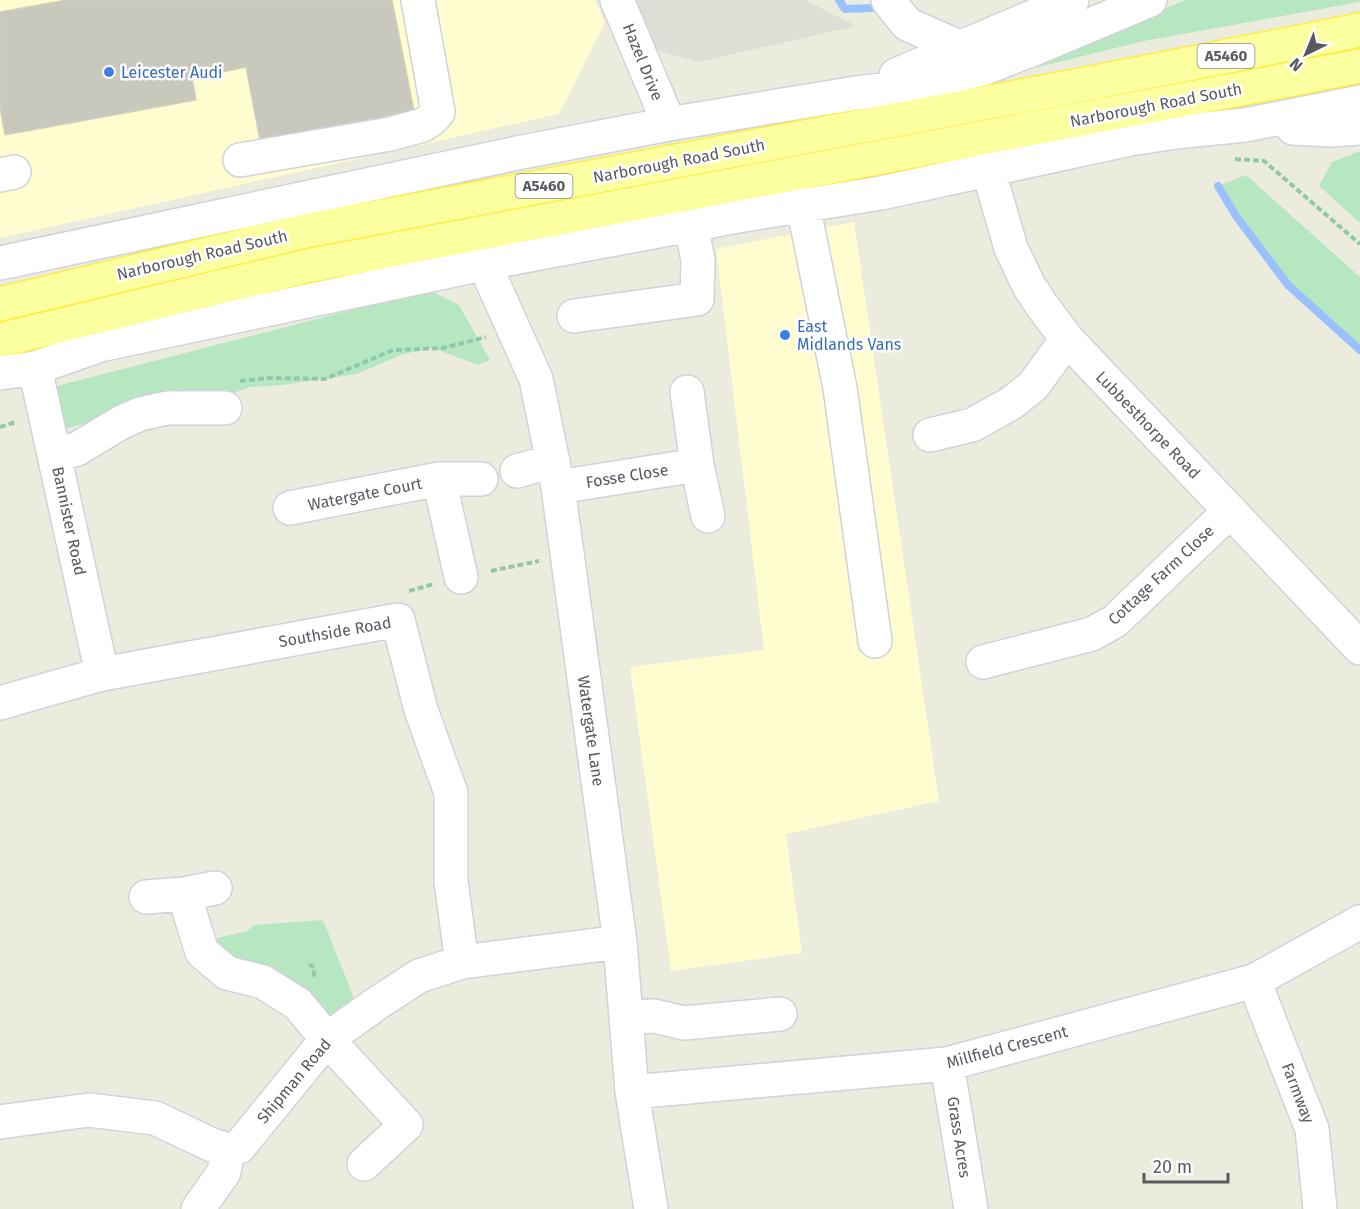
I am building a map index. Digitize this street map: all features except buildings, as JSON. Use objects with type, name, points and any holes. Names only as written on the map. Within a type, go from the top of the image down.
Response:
[{"type":"main road","name":"Narborough Road South","points":[[0,304],[305,231],[1056,90],[1360,30]]},
{"type":"main road","name":"Narborough Road South","points":[[0,340],[307,266],[1360,66]]},
{"type":"street","points":[[252,209],[237,149],[390,134],[423,125],[438,112],[418,0]]},
{"type":"street","name":"Hazel Drive","points":[[617,0],[669,124]]},
{"type":"street","name":"Narborough Road South","points":[[856,93],[1072,0]]},
{"type":"street","name":"Narborough Road South","points":[[0,263],[522,152],[669,124],[856,93],[909,87],[982,69],[1150,0]]},
{"type":"street","points":[[897,12],[959,47]]},
{"type":"street","name":"Narborough Road South","points":[[0,373],[35,368],[100,345],[487,263],[881,193],[1130,139],[1245,125],[1360,102]]},
{"type":"street","name":"Narborough Road South","points":[[1245,125],[1330,130],[1360,128]]},
{"type":"street","name":"Lubbesthorpe Road","points":[[988,169],[1011,249],[1042,307],[1067,339],[1360,648]]},
{"type":"street","points":[[803,206],[840,388],[875,641]]},
{"type":"street","points":[[574,316],[697,299],[698,260],[691,225]]},
{"type":"street","name":"Watergate Lane","points":[[487,263],[492,281],[536,379],[555,474],[620,942],[632,1092],[651,1209]]},
{"type":"street","points":[[930,435],[972,425],[1010,404],[1034,386],[1067,339]]},
{"type":"street","name":"Bannister Road","points":[[35,368],[102,674]]},
{"type":"street","points":[[687,392],[697,465],[708,516]]},
{"type":"street","points":[[54,455],[77,449],[120,423],[140,414],[231,395]]},
{"type":"street","name":"Fosse Close","points":[[555,474],[697,465]]},
{"type":"street","points":[[517,471],[555,474]]},
{"type":"street","name":"Watergate Court","points":[[290,508],[440,479],[481,479]]},
{"type":"street","name":"Watergate Court","points":[[440,479],[461,578]]},
{"type":"street","name":"Cottage Farm Close","points":[[983,662],[1092,634],[1115,621],[1230,511]]},
{"type":"street","name":"Southside Road","points":[[0,703],[102,674],[398,620],[422,710],[451,793],[451,882],[462,962]]},
{"type":"street","points":[[146,897],[200,891],[202,952],[227,973],[263,982],[298,1004],[406,1125],[364,1164]]},
{"type":"street","name":"Millfield Crescent","points":[[632,1092],[947,1064],[1254,981],[1360,922]]},
{"type":"street","name":"Shipman Road","points":[[228,1150],[239,1147],[327,1039],[419,976],[462,962],[620,942]]},
{"type":"street","name":"Farmway","points":[[1254,981],[1312,1129],[1320,1209]]},
{"type":"street","points":[[626,1017],[654,1016],[684,1023],[780,1014]]},
{"type":"street","name":"Grass Acres","points":[[947,1064],[971,1209]]},
{"type":"street","points":[[0,1122],[90,1110],[155,1118],[212,1146],[228,1150],[225,1172],[198,1209]]},
{"type":"path","points":[[1232,158],[1264,161],[1360,244]]},
{"type":"path","points":[[231,395],[269,378],[325,379],[393,350],[443,348],[514,331]]},
{"type":"path","points":[[0,427],[45,414]]},
{"type":"shaded area","points":[[0,0],[595,0],[605,23],[559,114],[0,238]]},
{"type":"shaded area","points":[[629,0],[805,0],[856,26],[698,62],[649,48]]},
{"type":"shaded area","points":[[854,222],[939,801],[786,834],[802,953],[671,971],[630,667],[764,650],[716,249]]},
{"type":"green space","points":[[1186,0],[1360,0],[1360,2],[1144,41],[982,81]]},
{"type":"green space","points":[[1360,152],[1360,223],[1319,186],[1332,162]]},
{"type":"green space","points":[[1246,175],[1360,277],[1360,350],[1288,285],[1236,216],[1218,186]]},
{"type":"green space","points":[[429,290],[459,305],[490,360],[478,365],[433,348],[403,354],[357,374],[282,385],[250,387],[209,402],[179,389],[158,406],[49,433],[53,387]]},
{"type":"green space","points":[[323,920],[354,998],[320,1031],[227,973],[214,939],[247,931],[254,925]]},
{"type":"waterway","points":[[839,0],[845,9],[883,6]]},
{"type":"waterway","points":[[1218,186],[1236,216],[1288,285],[1360,350]]},
{"type":"place","name":"Leicester Audi","points":[[109,72]]},
{"type":"place","name":"East Midlands Vans","points":[[785,335]]}]
